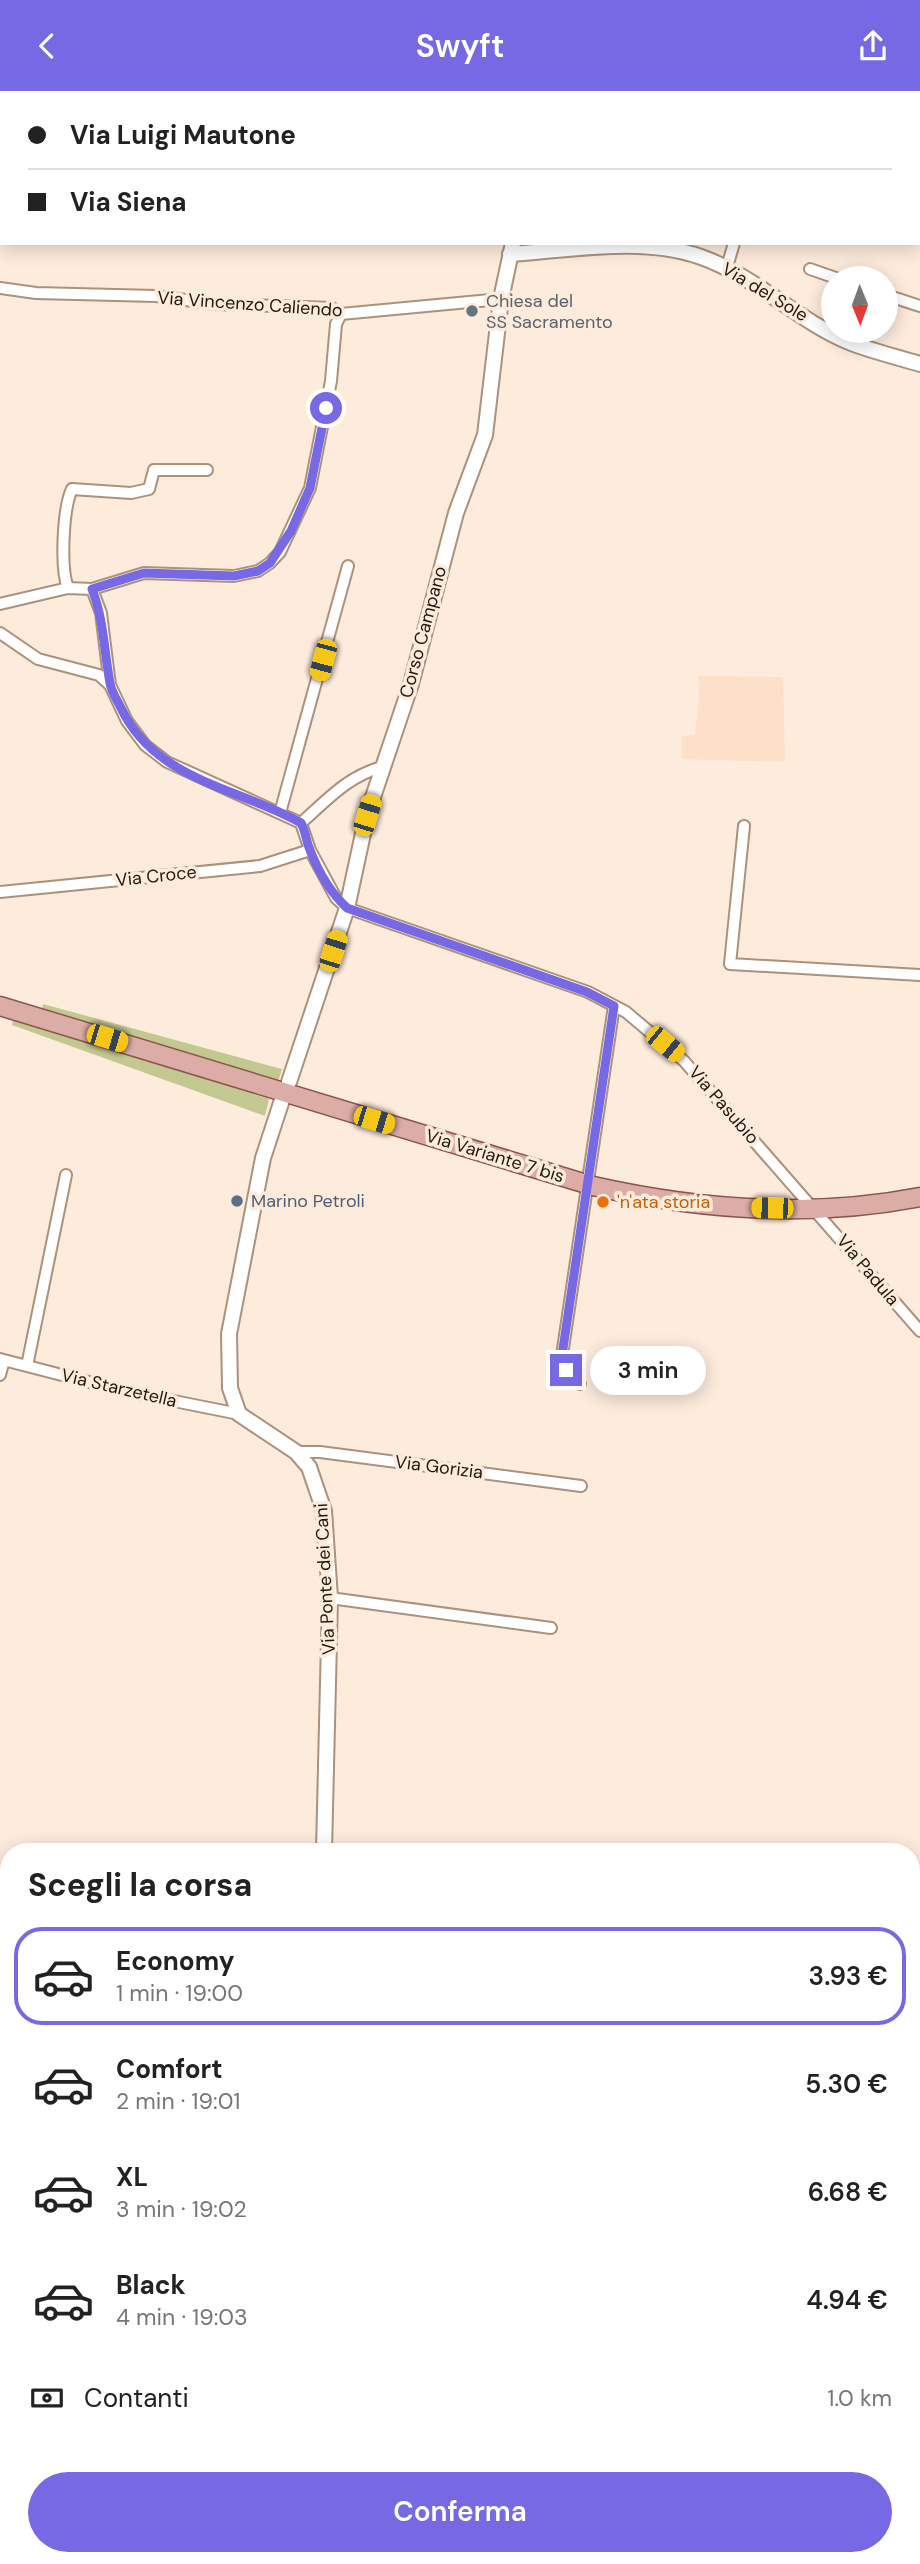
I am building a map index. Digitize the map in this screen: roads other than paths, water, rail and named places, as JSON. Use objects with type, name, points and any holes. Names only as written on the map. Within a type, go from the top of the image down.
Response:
[{"type":"main road","name":"Via Variante 7 bis","points":[[0,1006],[588,1185],[642,1197],[698,1205],[847,1209],[920,1196]]},
{"type":"street","name":"Via del Sole","points":[[512,249],[616,245],[679,251],[727,267],[847,342],[920,364]]},
{"type":"street","points":[[727,267],[733,245]]},
{"type":"street","name":"Corso Campano","points":[[289,1083],[347,908],[367,815],[411,684],[456,513],[485,435],[501,299],[512,249]]},
{"type":"street","points":[[810,269],[821,273]]},
{"type":"street","name":"Via Vincenzo Caliendo","points":[[0,288],[36,293],[156,296],[215,304],[332,308],[341,314],[501,299]]},
{"type":"street","points":[[898,299],[920,306]]},
{"type":"street","points":[[0,604],[68,588],[92,589],[144,573],[234,576],[258,571],[270,563],[291,531],[310,488],[331,381],[336,324],[341,314]]},
{"type":"street","points":[[68,588],[63,575],[63,551],[72,489],[131,493],[149,489],[154,470],[207,470]]},
{"type":"street","points":[[281,813],[348,566]]},
{"type":"street","points":[[92,589],[101,613],[110,685],[127,721],[145,745],[160,757],[203,780],[301,823],[310,850],[336,898],[347,908]]},
{"type":"street","points":[[0,633],[38,659],[89,671],[110,685]]},
{"type":"street","points":[[301,823],[325,799],[356,777],[382,767]]},
{"type":"street","points":[[744,826],[730,964],[920,975]]},
{"type":"street","name":"Via Croce","points":[[0,893],[260,866],[310,850]]},
{"type":"street","name":"Via Pasubio","points":[[347,908],[587,992],[614,1006],[684,1061],[816,1209]]},
{"type":"street","points":[[580,1384],[561,1362],[614,1006]]},
{"type":"street","points":[[239,1414],[230,1388],[229,1334],[263,1158],[282,1100]]},
{"type":"street","points":[[26,1366],[66,1175]]},
{"type":"street","name":"Via Padula","points":[[816,1209],[920,1331]]},
{"type":"street","points":[[0,1375],[2,1360]]},
{"type":"street","name":"Via Starzetella","points":[[2,1360],[124,1391],[239,1414]]},
{"type":"street","name":"Via Ponte dei Cani","points":[[239,1414],[296,1452],[309,1467],[320,1493],[330,1598],[325,1843]]},
{"type":"street","name":"Via Gorizia","points":[[296,1452],[320,1452],[582,1486]]},
{"type":"street","points":[[330,1598],[551,1628]]},
{"type":"place","name":"Chiesa del SS Sacramento","points":[[472,311]]},
{"type":"place","name":"Marino Petroli","points":[[237,1201]]},
{"type":"place","name":"'n'ata storia","points":[[603,1202]]}]
